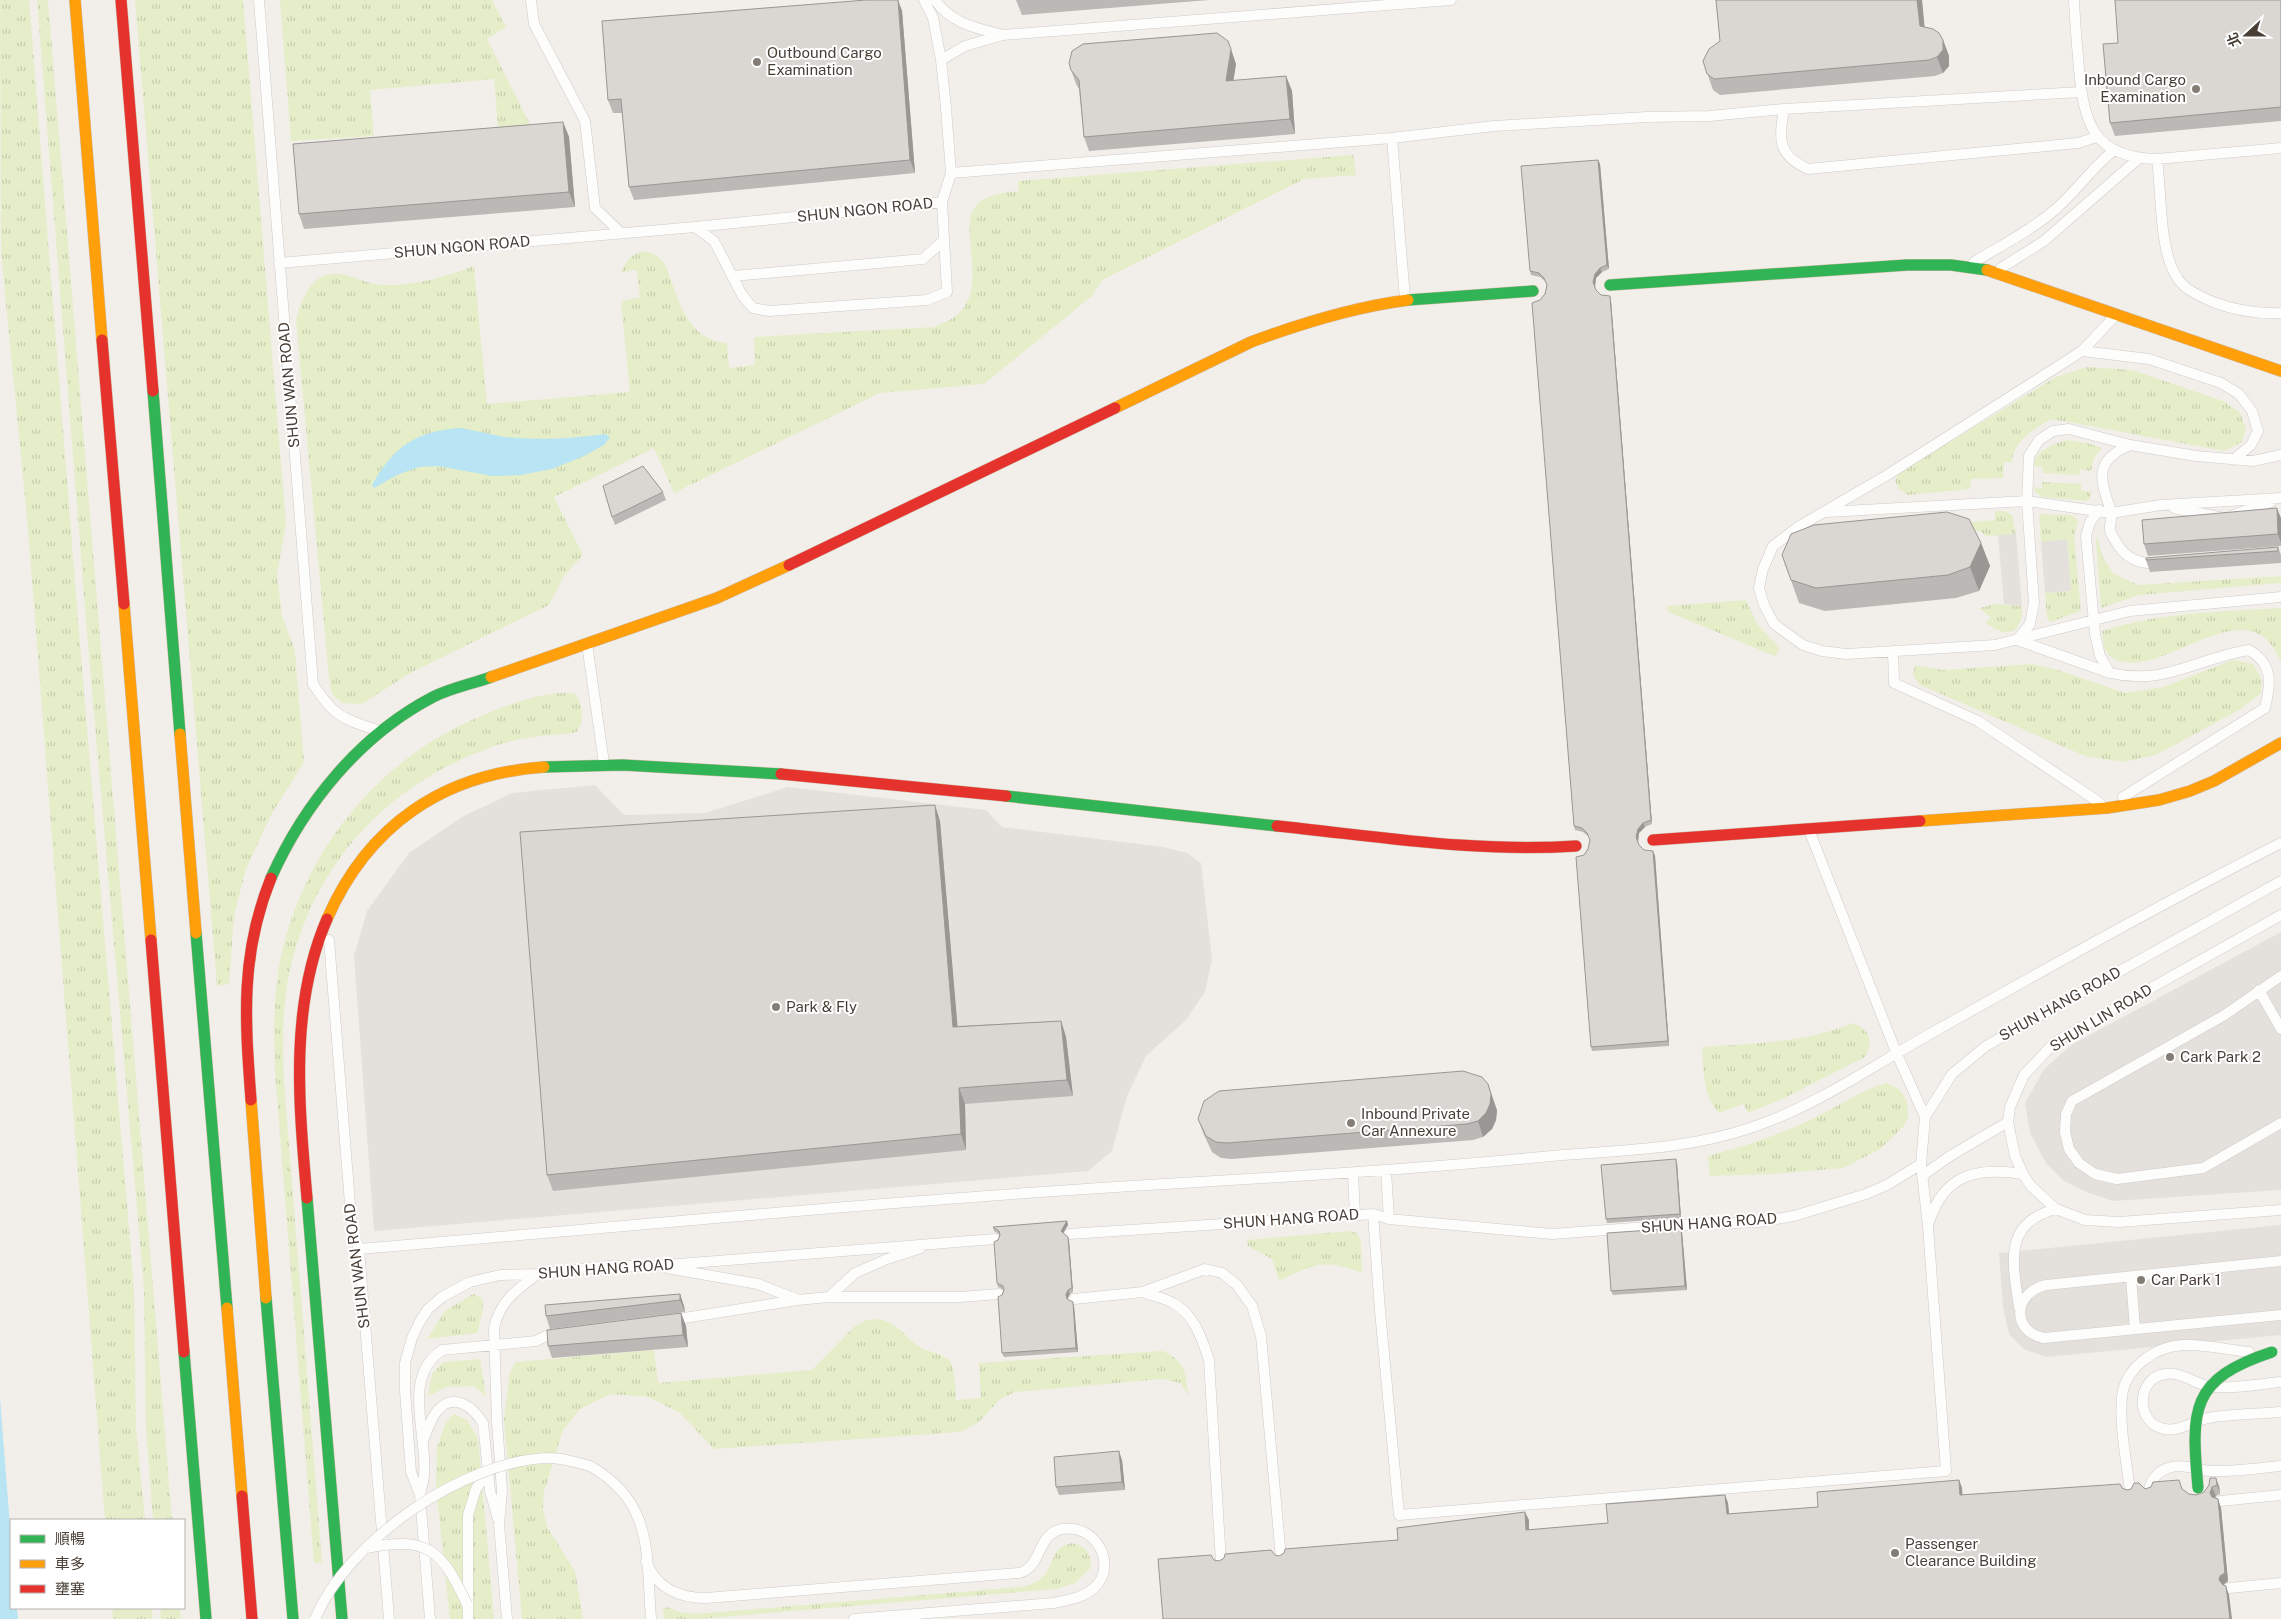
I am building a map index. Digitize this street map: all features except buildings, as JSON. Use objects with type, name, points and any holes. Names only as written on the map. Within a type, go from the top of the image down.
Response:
[{"type":"main road","points":[[75,0],[206,1619]]},
{"type":"main road","points":[[121,0],[252,1619]]},
{"type":"main road","points":[[1610,285],[1881,265],[1941,263],[1969,266],[1996,271],[2116,315],[2281,371]]},
{"type":"main road","points":[[293,1619],[258,1196],[245,1009],[248,962],[257,922],[270,880],[289,838],[305,814],[338,773],[381,731],[434,697],[717,598],[773,573],[1251,342],[1290,327],[1328,316],[1405,301],[1532,291]]},
{"type":"main road","points":[[1654,840],[2107,808],[2188,792],[2216,780],[2281,743]]},
{"type":"main road","points":[[342,1619],[300,1078],[301,1027],[305,989],[314,955],[329,912],[347,879],[370,849],[397,820],[423,802],[453,787],[504,772],[604,764],[783,773],[1057,800],[1494,848],[1535,849],[1576,846]]},
{"type":"main road","points":[[2198,1488],[2195,1437],[2196,1416],[2211,1383],[2221,1373],[2251,1358],[2272,1352]]},
{"type":"lane","name":"SHUN WAN ROAD","points":[[259,0],[313,684],[326,705],[346,720],[381,731]]},
{"type":"lane","points":[[531,0],[534,24],[585,121],[595,208],[621,233]]},
{"type":"lane","name":"SHUN NGON ROAD","points":[[279,263],[695,227],[942,202],[951,173],[941,60],[933,18],[924,0]]},
{"type":"lane","points":[[935,0],[941,9],[953,19],[967,26],[1003,35]]},
{"type":"lane","points":[[941,60],[965,46],[1003,35],[1451,0]]},
{"type":"lane","points":[[2074,0],[2081,92],[2086,116],[2097,137],[2113,151],[2138,159],[2157,159],[2281,148]]},
{"type":"lane","points":[[951,173],[1392,138],[1494,126],[1647,117],[1709,116],[1784,109],[2081,92]]},
{"type":"lane","points":[[1784,109],[1780,141],[1786,154],[1797,164],[1808,169],[2078,143],[2097,137]]},
{"type":"lane","points":[[1392,138],[1405,301]]},
{"type":"lane","points":[[1969,266],[2036,225],[2058,207],[2095,166],[2113,151]]},
{"type":"lane","points":[[1996,271],[2044,241],[2138,159]]},
{"type":"lane","points":[[2157,159],[2165,244],[2169,264],[2176,277],[2184,286],[2207,299],[2228,307],[2281,313]]},
{"type":"lane","points":[[695,227],[714,241],[742,296],[753,308],[769,311],[927,300],[947,292],[942,202]]},
{"type":"lane","points":[[733,276],[923,259],[944,240]]},
{"type":"lane","points":[[2116,315],[2082,351],[1798,527],[1773,546],[1763,570],[1759,588],[1764,605],[1774,624],[1803,645],[1822,651],[1846,654],[1995,645],[2130,611],[2281,596]]},
{"type":"lane","points":[[2082,351],[2149,359],[2221,383],[2239,394],[2252,411],[2258,431],[2251,445],[2233,460]]},
{"type":"lane","points":[[2016,640],[2030,624],[2034,603],[2027,501],[2029,456],[2039,440],[2053,431],[2069,430],[2130,445],[2196,456],[2253,460],[2281,455]]},
{"type":"lane","points":[[2130,445],[2113,452],[2105,464],[2101,482],[2112,513],[2110,530],[2120,550],[2137,562],[2154,564],[2173,562]]},
{"type":"lane","points":[[1825,512],[2027,501],[2112,513],[2161,505],[2281,498]]},
{"type":"lane","points":[[2161,505],[2225,518],[2281,498]]},
{"type":"lane","points":[[2099,510],[2090,522],[2086,536],[2093,621],[2100,656],[2110,673]]},
{"type":"lane","points":[[1893,651],[1894,683],[1978,721],[2107,808],[2264,708],[2270,681],[2260,656],[2249,650],[2222,654],[2160,676],[2130,678],[2110,673],[2016,640]]},
{"type":"lane","points":[[587,643],[604,764]]},
{"type":"lane","points":[[1808,829],[1896,1052],[1925,1117]]},
{"type":"lane","points":[[358,1249],[1080,1189],[1386,1171],[1574,1154],[1627,1152],[1703,1141],[1748,1129],[1817,1100],[1896,1052],[2176,896],[2281,843]]},
{"type":"lane","name":"SHUN HANG ROAD","points":[[1068,1234],[1373,1214],[1389,1219],[1552,1234],[1661,1226],[1759,1222],[1794,1216],[1866,1194],[1888,1185],[1921,1164],[1925,1117],[1952,1074],[1986,1046],[2281,881]]},
{"type":"lane","name":"SHUN WAN ROAD","points":[[329,912],[329,951],[352,1229],[358,1249],[389,1619]]},
{"type":"lane","name":"SHUN LIN ROAD","points":[[2281,915],[2054,1042],[2024,1075],[2010,1107],[2008,1122],[2015,1156],[2031,1186],[2056,1209],[2085,1220],[2101,1222],[2281,1210]]},
{"type":"lane","points":[[2281,976],[2223,1016],[2072,1101],[2066,1114],[2065,1132],[2069,1149],[2079,1163],[2096,1174],[2118,1179],[2203,1168],[2281,1123]]},
{"type":"lane","points":[[2259,990],[2281,1029]]},
{"type":"lane","points":[[1922,1176],[1950,1156],[2008,1122]]},
{"type":"lane","points":[[1373,1214],[1399,1516],[1946,1471],[1928,1226],[1921,1164]]},
{"type":"lane","points":[[1386,1171],[1389,1219]]},
{"type":"lane","points":[[1928,1226],[1933,1209],[1941,1195],[1959,1180],[1985,1171],[2023,1174]]},
{"type":"lane","points":[[1353,1173],[1355,1215]]},
{"type":"lane","points":[[2056,1209],[2038,1213],[2025,1226],[2015,1242],[2013,1262],[2022,1322],[2032,1334],[2044,1338],[2281,1315]]},
{"type":"lane","name":"SHUN HANG ROAD","points":[[430,1619],[420,1494],[411,1472],[405,1391],[405,1363],[412,1338],[419,1323],[428,1310],[442,1297],[470,1282],[500,1275],[538,1274],[608,1266],[653,1266],[995,1239]]},
{"type":"lane","points":[[829,1297],[855,1273],[887,1259],[941,1242]]},
{"type":"lane","points":[[2020,1310],[2025,1296],[2037,1287],[2281,1262]]},
{"type":"lane","points":[[653,1266],[758,1284],[797,1300]]},
{"type":"lane","points":[[1074,1299],[1143,1292],[1205,1269],[1222,1273],[1237,1285],[1252,1306],[1261,1336],[1281,1558]]},
{"type":"lane","points":[[507,1619],[499,1524],[502,1491],[494,1345],[496,1317],[505,1301],[538,1274]]},
{"type":"lane","points":[[2131,1277],[2135,1329]]},
{"type":"lane","points":[[1143,1292],[1174,1303],[1192,1320],[1202,1337],[1209,1360],[1222,1563]]},
{"type":"lane","points":[[658,1322],[797,1300],[829,1297],[951,1297],[998,1294]]},
{"type":"lane","points":[[420,1494],[424,1474],[418,1396],[420,1378],[432,1357],[442,1350],[536,1341],[546,1336],[574,1333]]},
{"type":"lane","points":[[2130,1492],[2122,1396],[2131,1372],[2140,1363],[2160,1350],[2185,1345],[2249,1352],[2272,1352]]},
{"type":"lane","points":[[2281,1382],[2212,1387],[2197,1384],[2176,1374],[2167,1373],[2152,1380],[2142,1399],[2146,1414],[2156,1426],[2163,1428],[2180,1428],[2212,1418],[2281,1412]]},
{"type":"lane","points":[[422,1441],[433,1417],[446,1404],[452,1401],[462,1403],[478,1414],[483,1422],[490,1491],[499,1524]]},
{"type":"lane","points":[[315,1619],[339,1578],[364,1549],[410,1511],[434,1495],[486,1472],[521,1462],[550,1458],[590,1466],[612,1480],[631,1502],[644,1532],[651,1619]]},
{"type":"lane","points":[[2149,1491],[2156,1475],[2174,1467],[2221,1471],[2281,1466]]},
{"type":"lane","points":[[468,1619],[466,1604],[468,1516],[476,1489],[486,1472]]},
{"type":"lane","points":[[2220,1502],[2281,1495]]},
{"type":"lane","points":[[646,1561],[650,1572],[658,1582],[669,1590],[682,1595],[706,1598],[1019,1573],[1031,1568],[1048,1536],[1063,1529],[1072,1528],[1087,1533],[1097,1542],[1103,1557],[1104,1564],[1100,1581],[1087,1594],[1072,1600],[854,1619]]},
{"type":"lane","points":[[364,1549],[394,1543],[409,1543],[433,1552],[448,1568],[466,1604]]},
{"type":"lane","points":[[2229,1588],[2281,1583]]},
{"type":"green space","points":[[0,0],[29,0],[79,632],[134,1288],[136,1429],[145,1519],[105,1519],[28,529],[1,252]]},
{"type":"green space","points":[[37,0],[48,0],[172,1519],[153,1519],[146,1429],[144,1289],[87,633]]},
{"type":"green space","points":[[135,0],[243,0],[286,524],[277,575],[282,616],[295,651],[304,762],[271,815],[246,869],[234,916],[229,984],[217,986]]},
{"type":"green space","points":[[280,0],[492,0],[506,27],[487,39],[530,124],[498,129],[494,79],[370,90],[374,136],[291,141]]},
{"type":"green space","points":[[1353,155],[1356,175],[1304,179],[1102,280],[1092,296],[984,384],[880,393],[674,493],[654,448],[554,497],[583,555],[564,576],[549,605],[412,672],[362,704],[342,703],[332,694],[296,320],[306,292],[318,279],[326,275],[335,274],[346,275],[379,285],[396,285],[441,277],[474,266],[487,404],[630,392],[621,301],[640,297],[637,270],[621,272],[630,258],[641,252],[653,254],[665,264],[679,302],[692,325],[701,334],[713,340],[727,343],[729,368],[755,365],[754,337],[934,327],[950,320],[961,311],[971,290],[970,218],[972,212],[978,204],[988,197],[1019,191],[1018,181]]},
{"type":"green space","points":[[2087,367],[2132,370],[2223,401],[2240,413],[2246,428],[2242,442],[2225,451],[2052,419],[2038,427],[2020,442],[2013,455],[2012,463],[2004,462],[2003,478],[1971,479],[1970,489],[1908,495],[1899,489],[1895,481],[1899,473],[2056,377]]},
{"type":"green space","points":[[2068,440],[2102,448],[2094,458],[2091,471],[2080,469],[2080,475],[2043,473],[2043,467],[2033,466],[2038,455],[2046,448]]},
{"type":"green space","points":[[2042,482],[2081,484],[2081,491],[2091,492],[2090,499],[2086,501],[2042,497],[2034,491],[2034,487],[2042,488]]},
{"type":"green space","points":[[1995,511],[2005,511],[2012,515],[2016,534],[1986,536],[1981,532],[1964,527],[1972,522],[1995,520]]},
{"type":"green space","points":[[2039,514],[2071,515],[2078,520],[2074,537],[2081,611],[2050,622],[2047,618],[2045,593],[2071,591],[2067,540],[2041,542]]},
{"type":"green space","points":[[2101,530],[2098,540],[2103,558],[2114,574],[2138,585],[2281,576],[2281,583],[2139,595],[2101,608],[2096,540]]},
{"type":"green space","points":[[1746,600],[1757,624],[1780,648],[1775,656],[1668,612],[1667,606]]},
{"type":"green space","points":[[1996,604],[2022,606],[2021,620],[2017,628],[2004,632],[1985,623],[1991,618],[1979,608]]},
{"type":"green space","points":[[2281,608],[2281,662],[2267,640],[2249,631],[2228,631],[2205,638],[2159,658],[2137,663],[2115,659],[2107,653],[2104,646],[2102,631],[2146,620],[2190,614]]},
{"type":"green space","points":[[2233,660],[2253,664],[2262,680],[2261,693],[2239,710],[2156,755],[2123,762],[2085,756],[1920,685],[1913,676],[1915,665],[1942,670],[2033,664],[2058,670],[2125,693],[2163,687]]},
{"type":"green space","points":[[574,693],[577,696],[582,712],[581,724],[576,732],[521,739],[487,749],[448,766],[412,788],[380,813],[352,843],[328,876],[309,913],[295,952],[285,1005],[283,1038],[284,1082],[322,1562],[314,1563],[275,1072],[276,992],[279,966],[289,925],[304,887],[324,850],[348,816],[376,786],[407,759],[441,736],[501,708],[550,694]]},
{"type":"green space","points":[[1853,1023],[1864,1029],[1869,1037],[1868,1051],[1865,1057],[1784,1098],[1748,1113],[1743,1104],[1719,1113],[1713,1106],[1705,1082],[1702,1047],[1798,1038],[1835,1030]]},
{"type":"green space","points":[[1887,1083],[1900,1090],[1907,1101],[1908,1116],[1904,1126],[1880,1149],[1843,1168],[1773,1174],[1710,1176],[1708,1156],[1788,1130],[1823,1114],[1868,1089]]},
{"type":"green space","points":[[1349,1231],[1357,1233],[1361,1241],[1362,1273],[1349,1268],[1328,1264],[1301,1270],[1279,1281],[1272,1259],[1248,1246],[1247,1240]]},
{"type":"green space","points":[[473,1294],[482,1298],[483,1302],[478,1333],[427,1339],[445,1311]]},
{"type":"green space","points":[[880,1319],[896,1327],[918,1346],[950,1361],[954,1375],[956,1400],[981,1398],[979,1363],[1163,1351],[1176,1359],[1183,1368],[1188,1394],[1180,1383],[1162,1379],[1015,1392],[1000,1399],[978,1423],[960,1432],[714,1449],[680,1413],[648,1397],[610,1394],[580,1409],[563,1430],[544,1492],[543,1509],[547,1527],[575,1571],[583,1619],[522,1619],[504,1419],[510,1372],[516,1362],[654,1350],[658,1383],[812,1370],[854,1327],[866,1320]]},
{"type":"green space","points":[[480,1359],[486,1397],[474,1386],[447,1387],[428,1396],[432,1374],[443,1362]]},
{"type":"green space","points":[[454,1414],[467,1420],[478,1438],[494,1619],[450,1619],[436,1488],[437,1448],[445,1424]]},
{"type":"green space","points":[[1072,1543],[1077,1544],[1088,1552],[1090,1556],[1089,1570],[1075,1583],[1056,1589],[697,1619],[664,1619],[663,1609],[667,1607],[680,1612],[696,1614],[1021,1587],[1042,1578],[1057,1551],[1063,1546]]},
{"type":"green space","points":[[112,1609],[152,1609],[153,1619],[113,1619]]},
{"type":"green space","points":[[160,1609],[180,1609],[181,1619],[161,1619]]},
{"type":"shaded area","points":[[2016,534],[2022,606],[2004,604],[1998,535]]},
{"type":"shaded area","points":[[2067,539],[2071,591],[2045,593],[2041,542]]},
{"type":"shaded area","name":"Park & Fly","points":[[595,785],[624,815],[705,813],[788,787],[986,810],[1002,827],[1163,847],[1187,853],[1201,863],[1212,959],[1205,992],[1185,1021],[1146,1056],[1127,1096],[1112,1151],[1088,1171],[374,1231],[354,956],[367,911],[409,853],[462,817],[512,793]]},
{"type":"shaded area","name":"Cark Park 2","points":[[2281,932],[2281,1190],[2113,1201],[2089,1193],[2064,1181],[2046,1163],[2030,1133],[2025,1103],[2044,1069],[2073,1044]]},
{"type":"shaded area","name":"Car Park 1","points":[[2281,1225],[2281,1335],[2046,1357],[2024,1349],[2009,1334],[2003,1307],[1999,1253]]},
{"type":"water","points":[[460,428],[518,438],[568,438],[605,434],[610,437],[604,445],[584,456],[552,469],[521,475],[492,476],[438,466],[419,467],[397,475],[374,488],[372,485],[388,460],[407,443],[431,433]]},
{"type":"water","points":[[0,1399],[10,1525],[10,1609],[17,1609],[18,1619],[0,1619]]},
{"type":"traffic: fast","points":[[1610,285],[1907,265],[1951,265],[1987,270]]},
{"type":"traffic: fast","points":[[1408,300],[1533,291]]},
{"type":"traffic: fast","points":[[153,391],[180,734]]},
{"type":"traffic: fast","points":[[271,878],[300,824],[337,774],[358,751],[406,713],[433,697],[491,677]]},
{"type":"traffic: fast","points":[[544,767],[623,765],[781,774]]},
{"type":"traffic: fast","points":[[1006,796],[1277,826]]},
{"type":"traffic: fast","points":[[196,933],[227,1308]]},
{"type":"traffic: fast","points":[[307,1198],[342,1619]]},
{"type":"traffic: fast","points":[[266,1298],[293,1619]]},
{"type":"traffic: fast","points":[[184,1352],[206,1619]]},
{"type":"traffic: fast","points":[[2198,1488],[2195,1437],[2197,1417],[2202,1400],[2211,1386],[2225,1374],[2245,1362],[2272,1352]]},
{"type":"traffic: slow","points":[[75,0],[102,340]]},
{"type":"traffic: slow","points":[[1987,270],[2281,371]]},
{"type":"traffic: slow","points":[[1115,408],[1251,342],[1328,316],[1408,300]]},
{"type":"traffic: slow","points":[[491,677],[717,598],[789,565]]},
{"type":"traffic: slow","points":[[124,604],[151,940]]},
{"type":"traffic: slow","points":[[180,734],[196,933]]},
{"type":"traffic: slow","points":[[1920,821],[2107,808],[2159,800],[2190,791],[2214,781],[2281,743]]},
{"type":"traffic: slow","points":[[327,919],[344,886],[364,857],[387,831],[413,810],[442,793],[473,780],[507,772],[544,767]]},
{"type":"traffic: slow","points":[[251,1100],[266,1298]]},
{"type":"traffic: slow","points":[[227,1308],[242,1496]]},
{"type":"traffic: jam","points":[[121,0],[153,391]]},
{"type":"traffic: jam","points":[[102,340],[124,604]]},
{"type":"traffic: jam","points":[[789,565],[1115,408]]},
{"type":"traffic: jam","points":[[781,774],[1006,796]]},
{"type":"traffic: jam","points":[[1653,840],[1920,821]]},
{"type":"traffic: jam","points":[[1277,826],[1389,839],[1464,845],[1539,848],[1576,846]]},
{"type":"traffic: jam","points":[[251,1100],[247,1042],[249,961],[261,906],[271,878]]},
{"type":"traffic: jam","points":[[307,1198],[301,1128],[300,1057],[302,1021],[315,952],[327,919]]},
{"type":"traffic: jam","points":[[151,940],[184,1352]]},
{"type":"traffic: jam","points":[[242,1496],[252,1619]]},
{"type":"place","name":"Outbound Cargo Examination","points":[[757,62]]},
{"type":"place","name":"Inbound Cargo Examination","points":[[2196,89]]},
{"type":"place","name":"Park & Fly","points":[[776,1007]]},
{"type":"place","name":"Cark Park 2","points":[[2170,1057]]},
{"type":"place","name":"Inbound Private Car Annexure","points":[[1351,1123]]},
{"type":"place","name":"Car Park 1","points":[[2141,1280]]},
{"type":"place","name":"Passenger Clearance Building","points":[[1895,1553]]}]
